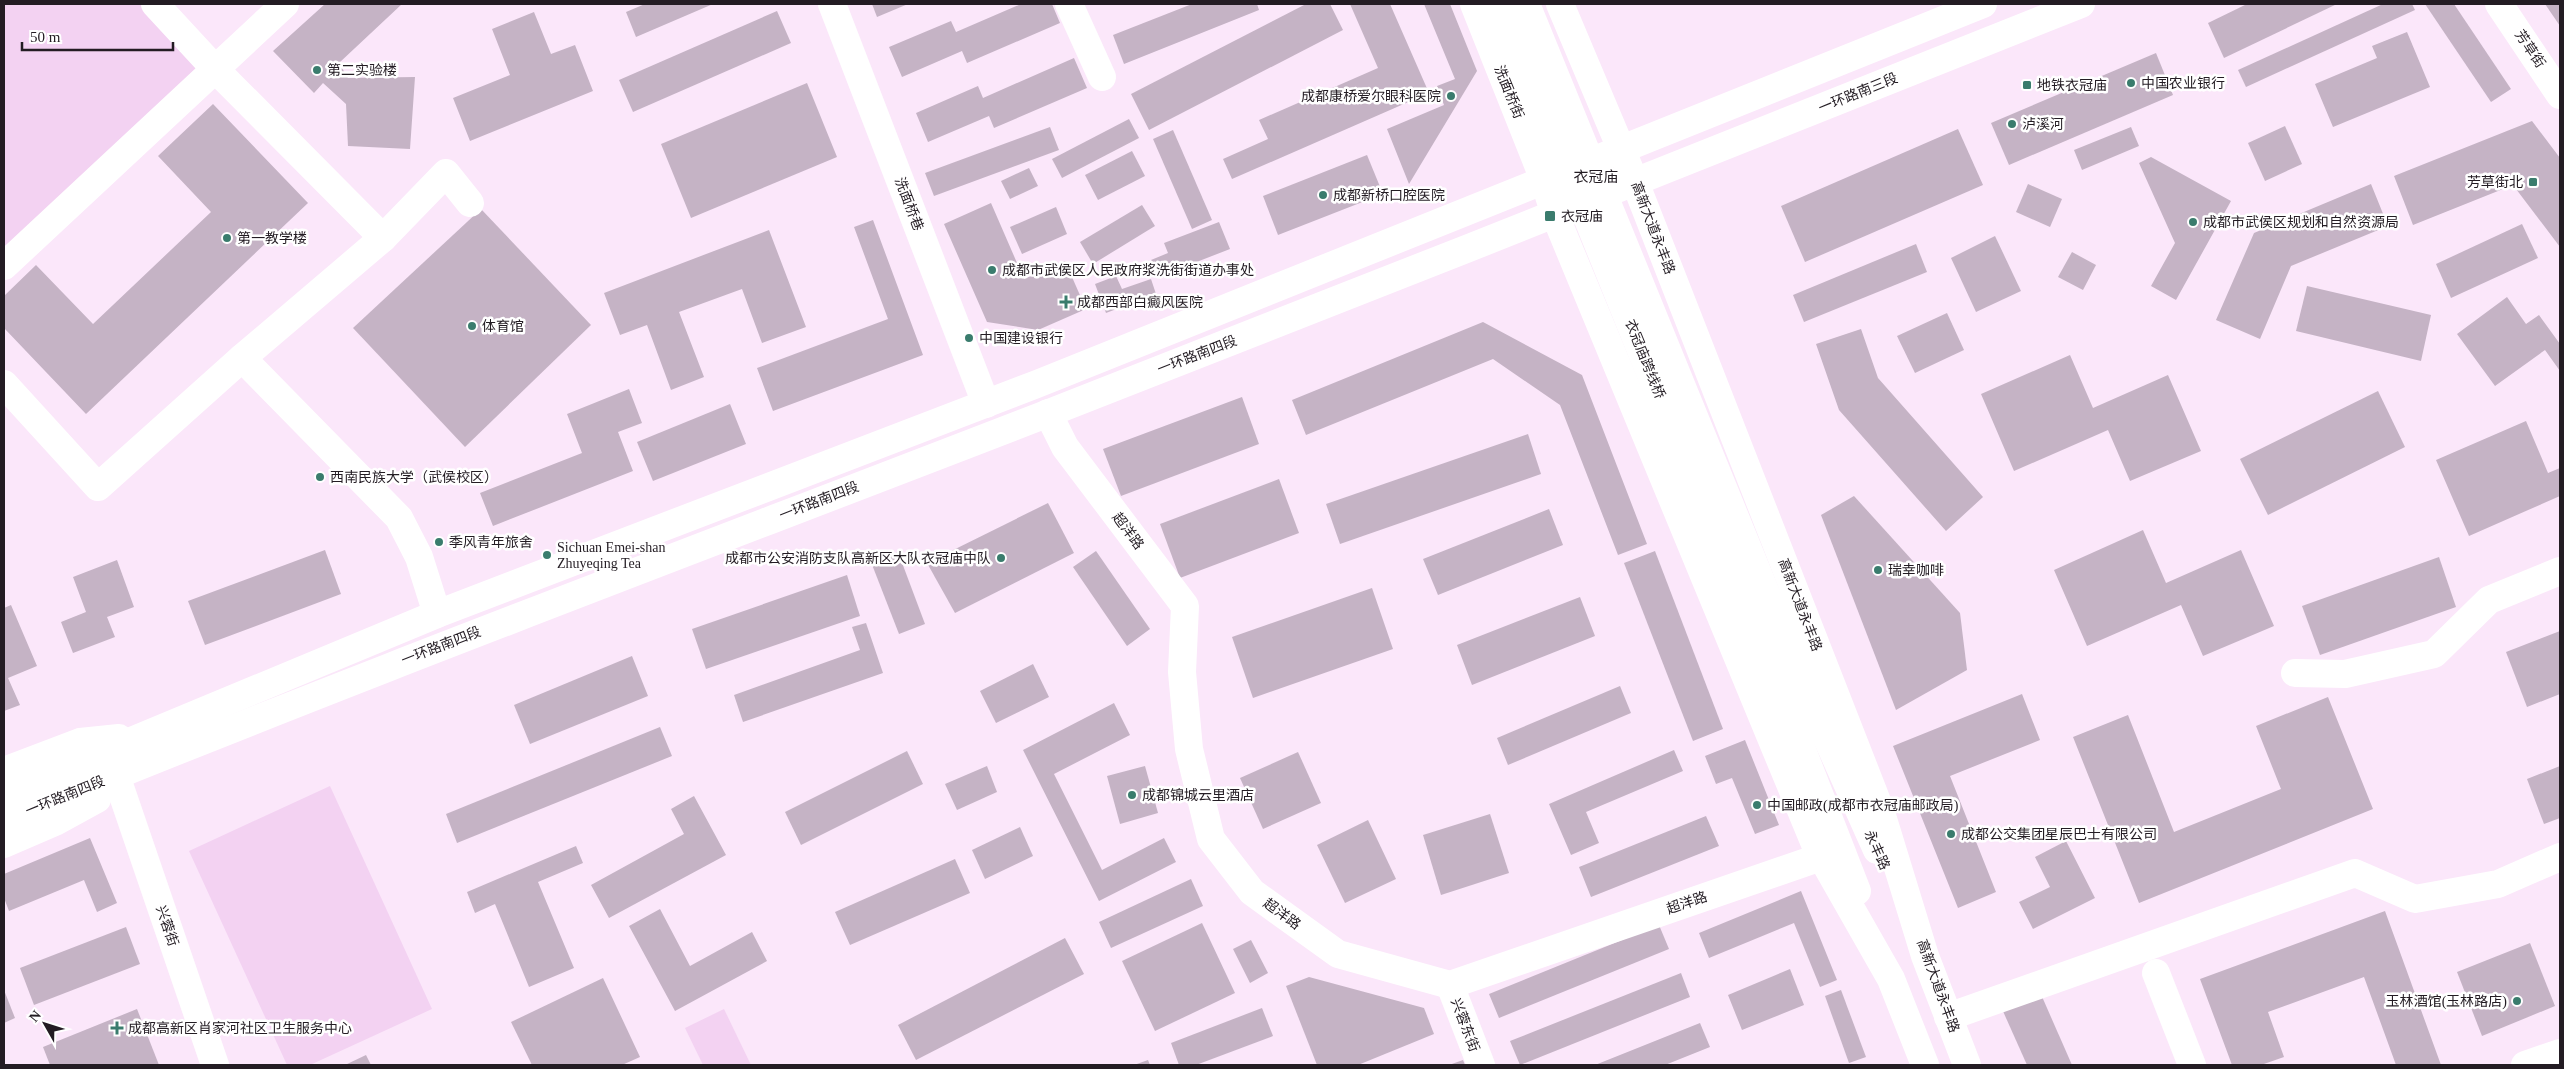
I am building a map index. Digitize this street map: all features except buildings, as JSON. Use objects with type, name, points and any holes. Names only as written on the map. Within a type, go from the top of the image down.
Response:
[{"type":"main road","points":[[155,4],[216,70],[383,238]]},
{"type":"main road","points":[[4,266],[285,4]]},
{"type":"main road","name":"洗面桥巷","points":[[832,4],[986,404]]},
{"type":"main road","points":[[1069,4],[1102,77]]},
{"type":"main road","name":"洗面桥街","points":[[1474,4],[1544,180]]},
{"type":"main road","name":"衣冠庙跨线桥","points":[[1501,4],[1788,714],[1891,979]]},
{"type":"main road","name":"衣冠庙跨线桥","points":[[1526,4],[1805,689]]},
{"type":"main road","points":[[1560,4],[1621,149],[1982,4]]},
{"type":"main road","name":"一环路南三段","points":[[1635,182],[2081,4]]},
{"type":"main road","name":"芳草街","points":[[2499,4],[2560,95]]},
{"type":"main road","name":"一环路南四段","points":[[4,821],[437,614],[986,404],[1621,149]]},
{"type":"main road","name":"高新大道永丰路","points":[[1621,149],[1880,809],[1925,956],[1967,1065]]},
{"type":"main road","points":[[4,384],[98,487],[242,358],[383,238],[446,173],[470,203]]},
{"type":"main road","points":[[1544,180],[1555,215],[1821,857],[1891,979],[1925,1065]]},
{"type":"main road","name":"一环路南四段","points":[[4,794],[162,744],[435,648],[1048,414],[1635,182]]},
{"type":"main road","points":[[242,358],[399,518],[419,557],[437,614]]},
{"type":"main road","name":"超洋路","points":[[1048,414],[1065,447],[1185,606],[1182,672],[1189,750],[1211,840],[1252,892],[1338,954],[1450,985],[1821,857]]},
{"type":"main road","points":[[2295,673],[2346,674],[2434,654],[2488,600],[2560,571]]},
{"type":"main road","name":"永丰路","points":[[1805,689],[1925,956]]},
{"type":"main road","points":[[4,771],[80,742],[162,744]]},
{"type":"main road","points":[[4,844],[55,822],[120,787],[162,744]]},
{"type":"main road","name":"兴蓉街","points":[[120,787],[215,1065]]},
{"type":"main road","points":[[1948,1017],[2355,873],[2415,900],[2498,884],[2560,857]]},
{"type":"main road","points":[[2156,972],[2192,1065]]},
{"type":"main road","name":"兴蓉东街","points":[[1450,985],[1481,1065]]},
{"type":"main road","points":[[2525,1065],[2560,1053]]},
{"type":"shaded area","points":[[4,4],[155,4],[216,70],[4,266]]},
{"type":"shaded area","points":[[330,786],[432,1009],[310,1065],[287,1065],[189,851]]},
{"type":"shaded area","points":[[724,1009],[751,1065],[703,1065],[685,1028]]},
{"type":"place","name":"第二实验楼","points":[[317,70]]},
{"type":"place","name":"中国农业银行","points":[[2131,83]]},
{"type":"place","name":"地铁衣冠庙","points":[[2027,85]]},
{"type":"place","name":"成都康桥爱尔眼科医院","points":[[1451,96]]},
{"type":"place","name":"泸溪河","points":[[2012,124]]},
{"type":"place","name":"芳草街北","points":[[2533,182]]},
{"type":"place","name":"成都新桥口腔医院","points":[[1323,195]]},
{"type":"place","name":"衣冠庙","points":[[1550,216]]},
{"type":"place","name":"成都市武侯区规划和自然资源局","points":[[2193,222]]},
{"type":"place","name":"第一教学楼","points":[[227,238]]},
{"type":"place","name":"成都市武侯区人民政府浆洗街街道办事处","points":[[992,270]]},
{"type":"place","name":"成都西部白癜风医院","points":[[1066,302]]},
{"type":"place","name":"体育馆","points":[[472,326]]},
{"type":"place","name":"中国建设银行","points":[[969,338]]},
{"type":"place","name":"西南民族大学（武侯校区）","points":[[320,477]]},
{"type":"place","name":"季风青年旅舍","points":[[439,542]]},
{"type":"place","name":"Sichuan Emei-shan Zhuyeqing Tea","points":[[547,555]]},
{"type":"place","name":"成都市公安消防支队高新区大队衣冠庙中队","points":[[1001,558]]},
{"type":"place","name":"瑞幸咖啡","points":[[1878,570]]},
{"type":"place","name":"成都锦城云里酒店","points":[[1132,795]]},
{"type":"place","name":"中国邮政(成都市衣冠庙邮政局)","points":[[1757,805]]},
{"type":"place","name":"成都公交集团星辰巴士有限公司","points":[[1951,834]]},
{"type":"place","name":"玉林酒馆(玉林路店)","points":[[2517,1001]]},
{"type":"place","name":"成都高新区肖家河社区卫生服务中心","points":[[117,1028]]},
{"type":"district","name":"衣冠庙","points":[[1596,177]]}]
